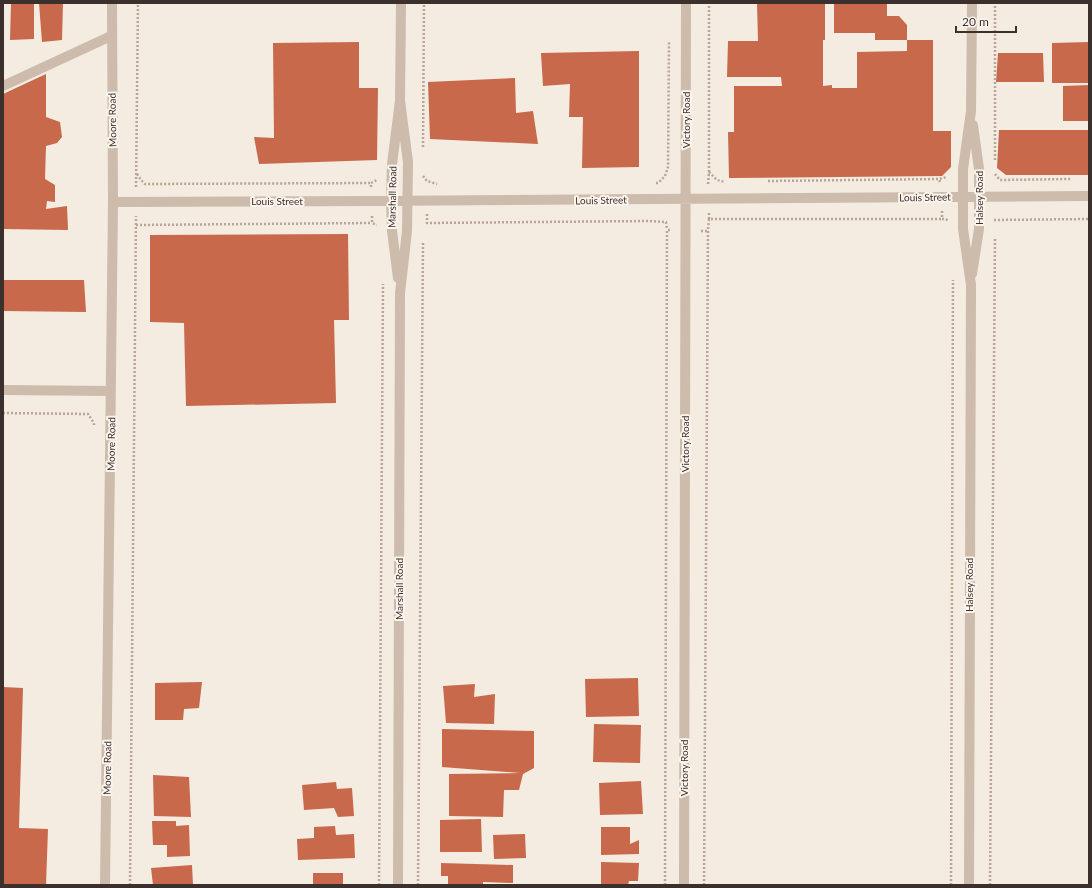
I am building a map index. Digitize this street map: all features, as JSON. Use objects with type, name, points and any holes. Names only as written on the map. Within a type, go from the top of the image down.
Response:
[{"type":"street","name":"Moore Road","points":[[105,885],[113,202],[112,3]]},
{"type":"street","name":"Marshall Road","points":[[400,293],[392,231],[391,201],[392,164],[400,101],[401,3]]},
{"type":"street","name":"Victory Road","points":[[684,885],[686,3]]},
{"type":"street","name":"Halsey Road","points":[[969,885],[970,285],[963,229],[963,196],[964,168],[971,111],[972,3]]},
{"type":"street","points":[[3,86],[111,36]]},
{"type":"street","name":"Marshall Road","points":[[398,885],[400,293],[407,231],[408,201],[408,162],[400,101]]},
{"type":"street","name":"Halsey Road","points":[[970,285],[979,229],[979,169],[971,111]]},
{"type":"street","name":"Louis Street","points":[[113,202],[1089,196]]},
{"type":"street","points":[[3,390],[111,391]]},
{"type":"path","points":[[130,885],[138,3]]},
{"type":"path","points":[[423,152],[424,3]]},
{"type":"path","points":[[708,172],[709,3]]},
{"type":"path","points":[[995,161],[996,3]]},
{"type":"path","points":[[653,183],[658,183],[665,176],[668,167],[669,34]]},
{"type":"path","points":[[994,196],[995,169]]},
{"type":"path","points":[[423,172],[427,181],[427,223],[666,222],[664,885]]},
{"type":"path","points":[[995,173],[1000,180],[1074,179]]},
{"type":"path","points":[[136,174],[145,184],[371,183]]},
{"type":"path","points":[[951,174],[946,178],[940,179],[942,219],[946,219],[951,223]]},
{"type":"path","points":[[427,181],[435,184],[442,184]]},
{"type":"path","points":[[994,224],[994,220],[1089,219]]},
{"type":"path","points":[[704,885],[709,220]]},
{"type":"path","points":[[136,225],[372,223]]},
{"type":"path","points":[[667,230],[708,231]]},
{"type":"path","points":[[418,885],[423,235]]},
{"type":"path","points":[[990,885],[995,235]]},
{"type":"path","points":[[951,885],[953,276]]},
{"type":"path","points":[[379,885],[383,278]]},
{"type":"path","points":[[3,413],[88,414],[94,423],[94,431]]},
{"type":"building","points":[[11,3],[34,3],[34,39],[10,40]]},
{"type":"building","points":[[39,3],[63,3],[62,40],[42,42]]},
{"type":"building","points":[[757,3],[825,3],[823,86],[832,85],[832,88],[857,88],[857,52],[907,51],[907,40],[933,40],[933,131],[951,131],[951,167],[942,176],[729,178],[728,132],[734,132],[734,86],[782,86],[781,77],[727,77],[728,41],[758,41]]},
{"type":"building","points":[[834,3],[887,3],[887,16],[899,16],[907,25],[907,40],[875,40],[875,33],[834,33]]},
{"type":"building","points":[[359,42],[359,88],[378,88],[377,160],[259,164],[254,137],[274,138],[273,43]]},
{"type":"building","points":[[1089,42],[1089,83],[1052,83],[1052,43]]},
{"type":"building","points":[[639,51],[639,167],[582,168],[583,117],[569,117],[570,84],[543,86],[541,53]]},
{"type":"building","points":[[998,53],[1043,53],[1044,82],[996,82]]},
{"type":"building","points":[[46,74],[46,117],[60,122],[62,137],[57,143],[46,146],[45,179],[55,185],[55,202],[47,201],[46,209],[67,206],[68,230],[3,229],[3,94]]},
{"type":"building","points":[[515,78],[516,113],[533,111],[538,144],[430,139],[428,82]]},
{"type":"building","points":[[1089,85],[1089,121],[1063,121],[1063,86]]},
{"type":"building","points":[[999,130],[1089,130],[1089,175],[1006,175],[997,168]]},
{"type":"building","points":[[348,234],[349,320],[334,320],[336,403],[186,406],[184,323],[150,322],[150,235]]},
{"type":"building","points":[[3,280],[84,280],[86,312],[3,311]]},
{"type":"building","points":[[638,678],[639,716],[586,717],[585,679]]},
{"type":"building","points":[[202,682],[199,708],[184,709],[183,720],[155,720],[155,683]]},
{"type":"building","points":[[475,684],[474,697],[495,694],[494,724],[446,723],[443,686]]},
{"type":"building","points":[[3,687],[23,688],[19,828],[48,829],[46,885],[3,885]]},
{"type":"building","points":[[594,724],[641,725],[640,763],[593,762]]},
{"type":"building","points":[[442,729],[534,731],[534,768],[523,774],[519,790],[504,790],[503,817],[449,816],[449,774],[520,773],[442,767]]},
{"type":"building","points":[[153,775],[189,777],[191,817],[154,816]]},
{"type":"building","points":[[641,781],[643,814],[600,815],[599,783]]},
{"type":"building","points":[[336,782],[337,789],[352,788],[354,816],[338,817],[334,808],[304,810],[302,785]]},
{"type":"building","points":[[481,819],[482,852],[440,852],[440,820]]},
{"type":"building","points":[[152,821],[176,821],[176,826],[189,825],[190,856],[167,857],[167,845],[153,845]]},
{"type":"building","points":[[335,826],[336,835],[354,834],[355,858],[298,860],[297,839],[314,838],[314,827]]},
{"type":"building","points":[[601,827],[630,827],[630,844],[639,840],[639,854],[601,855]]},
{"type":"building","points":[[525,834],[526,858],[494,859],[493,835]]},
{"type":"building","points":[[601,862],[639,863],[638,881],[629,881],[628,885],[601,885]]},
{"type":"building","points":[[441,863],[513,865],[513,883],[483,882],[483,885],[448,885],[448,876],[441,876]]},
{"type":"building","points":[[192,865],[193,885],[153,885],[151,868]]},
{"type":"building","points":[[313,873],[343,873],[343,885],[313,885]]}]
